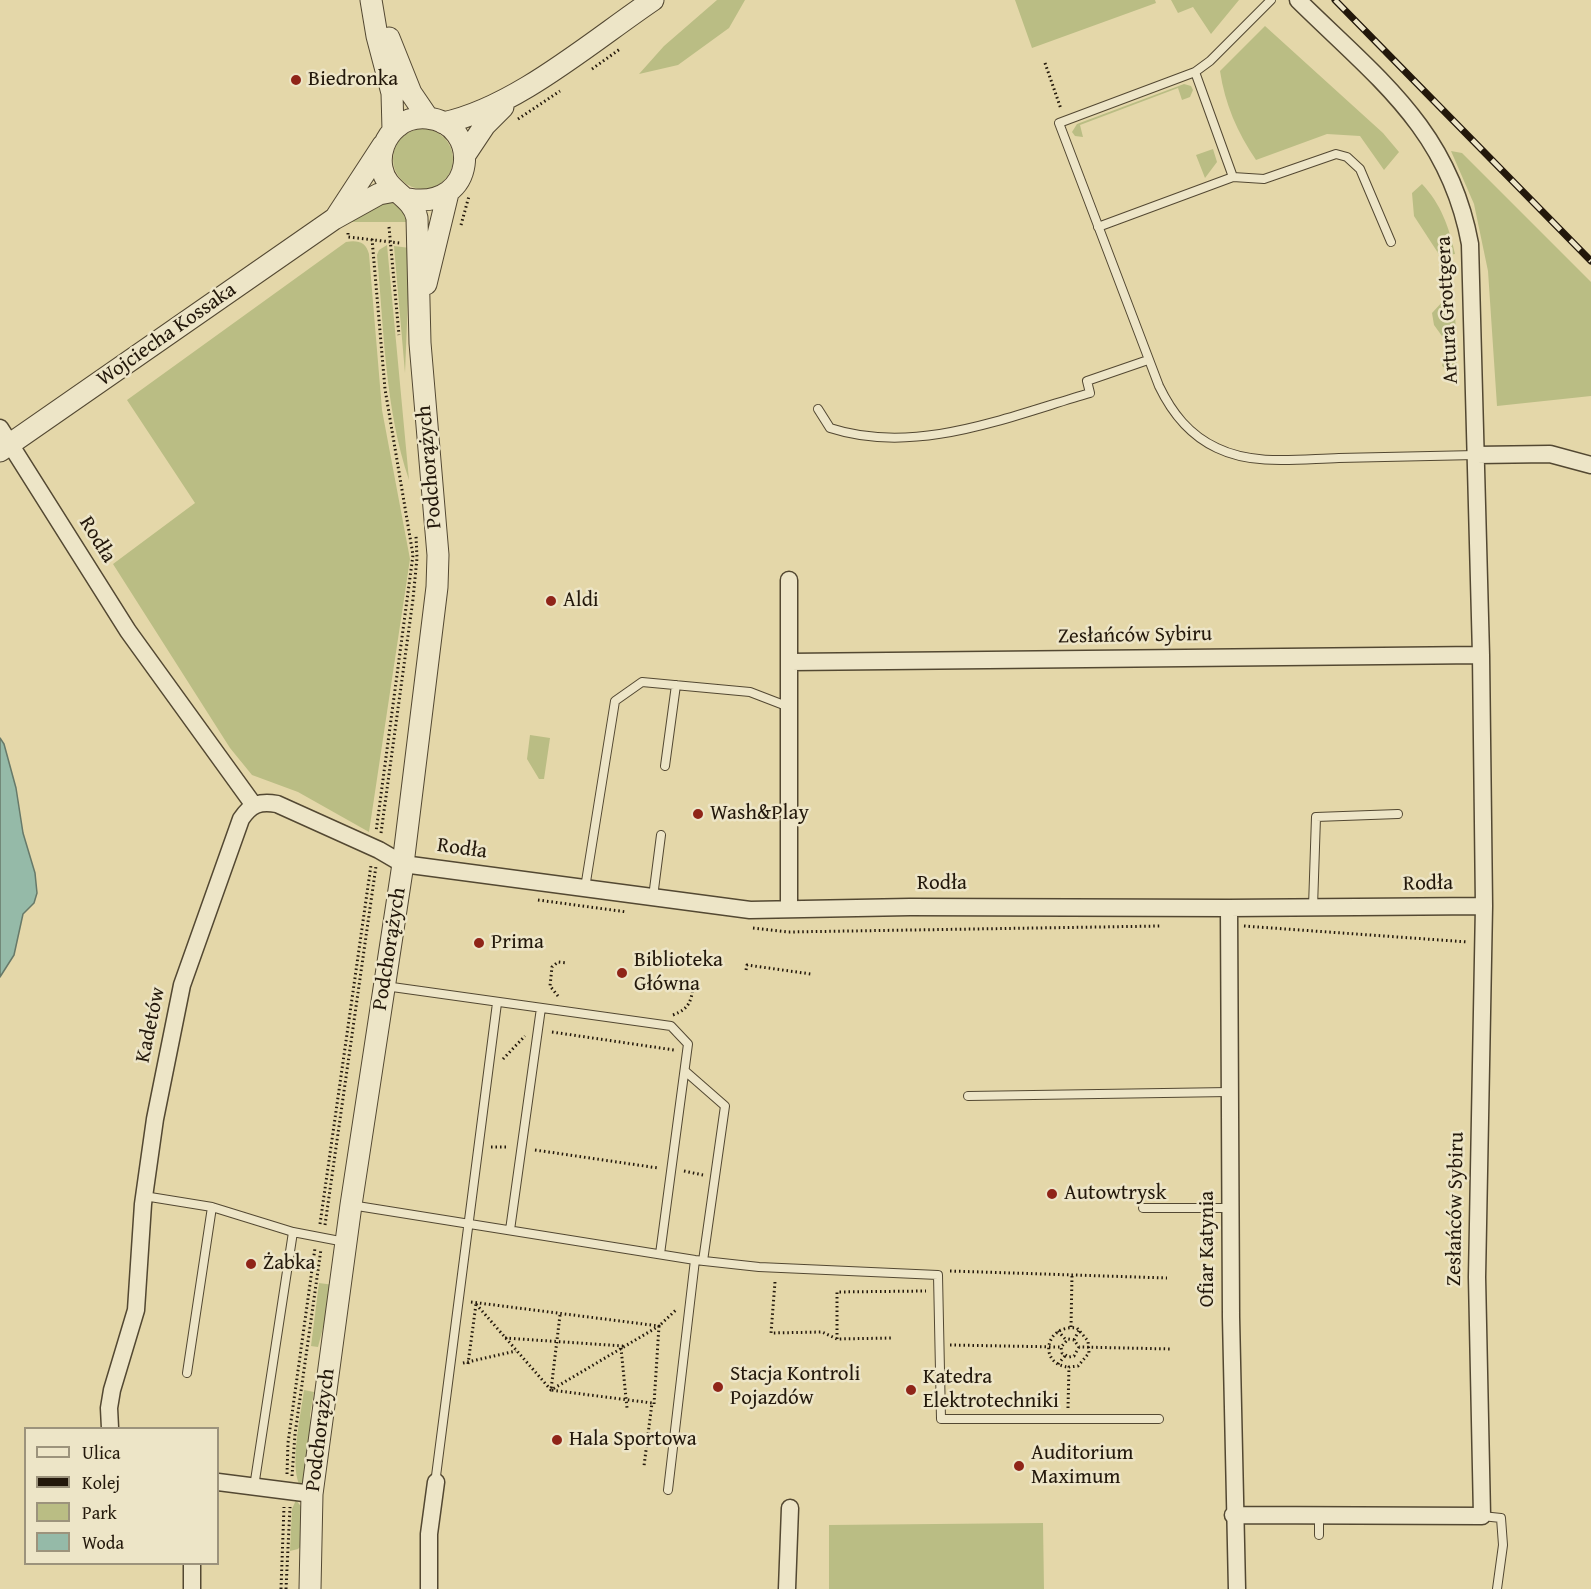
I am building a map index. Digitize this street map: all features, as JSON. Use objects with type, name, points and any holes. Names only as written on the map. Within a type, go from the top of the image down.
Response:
[{"type":"street","points":[[389,136],[409,120],[470,117],[513,96],[653,0]]},
{"type":"street","name":"Artura Grottgera","points":[[1298,0],[1413,115],[1434,144],[1452,178],[1466,222],[1471,256],[1476,455]]},
{"type":"street","points":[[372,1],[377,36],[392,93],[389,136],[381,155],[382,168],[387,181],[402,195],[429,201],[448,193],[461,176],[465,155],[485,125],[513,96]]},
{"type":"street","points":[[372,1],[414,98],[435,120],[455,133],[465,155]]},
{"type":"street","name":"Wojciecha Kossaka","points":[[334,219],[389,136]]},
{"type":"street","name":"Podchorążych","points":[[420,308],[448,193]]},
{"type":"street","name":"Wojciecha Kossaka","points":[[4,441],[334,219],[379,194],[402,195]]},
{"type":"street","name":"Podchorążych","points":[[310,1589],[312,1494],[351,1205],[403,864],[437,587],[438,555],[420,344],[417,218],[414,205],[402,195]]},
{"type":"street","name":"Rodła","points":[[4,441],[128,631],[254,804]]},
{"type":"street","points":[[1476,455],[1550,454],[1591,465]]},
{"type":"street","name":"Zesłańców Sybiru","points":[[1476,455],[1484,906],[1477,1277],[1482,1516]]},
{"type":"street","points":[[789,579],[789,909]]},
{"type":"street","name":"Zesłańców Sybiru","points":[[790,662],[1481,655]]},
{"type":"street","points":[[254,804],[265,802],[277,804],[379,849],[403,864]]},
{"type":"street","name":"Kadetów","points":[[110,1427],[109,1408],[112,1390],[136,1310],[144,1196],[155,1119],[182,985],[240,819],[254,804]]},
{"type":"street","name":"Rodła","points":[[403,864],[750,910],[1484,906]]},
{"type":"street","name":"Ofiar Katynia","points":[[1229,908],[1233,1515],[1237,1589]]},
{"type":"street","points":[[429,1589],[429,1534],[436,1479]]},
{"type":"street","points":[[219,1482],[312,1494]]},
{"type":"street","points":[[787,1589],[790,1508]]},
{"type":"street","points":[[1233,1515],[1482,1516]]},
{"type":"street","points":[[192,1565],[192,1589]]},
{"type":"lane","points":[[1271,0],[1210,62],[1195,72],[1059,123],[1166,402],[1177,417],[1205,441],[1235,455],[1273,459],[1476,455]]},
{"type":"lane","points":[[1195,72],[1233,177]]},
{"type":"lane","points":[[1098,227],[1233,177],[1264,179],[1329,155],[1347,157],[1360,169],[1392,242]]},
{"type":"lane","points":[[818,409],[830,428],[854,436],[944,434],[1090,393],[1086,381],[1148,360]]},
{"type":"lane","points":[[585,888],[615,701],[642,682],[750,692],[790,707]]},
{"type":"lane","points":[[665,766],[676,685]]},
{"type":"lane","points":[[1313,908],[1316,817],[1398,814]]},
{"type":"lane","points":[[653,897],[661,835]]},
{"type":"lane","points":[[385,986],[671,1026],[688,1044],[660,1254]]},
{"type":"lane","points":[[436,1479],[497,1003]]},
{"type":"lane","points":[[510,1230],[541,1008]]},
{"type":"lane","points":[[668,1491],[692,1293],[725,1106],[685,1071]]},
{"type":"lane","points":[[968,1096],[1229,1092]]},
{"type":"lane","points":[[144,1196],[212,1207],[293,1232],[346,1242]]},
{"type":"lane","points":[[351,1205],[699,1260],[759,1267],[938,1275],[941,1419],[1159,1419]]},
{"type":"lane","points":[[187,1373],[212,1207]]},
{"type":"lane","points":[[1143,1208],[1231,1208]]},
{"type":"lane","points":[[254,1487],[293,1232]]},
{"type":"lane","points":[[1319,1515],[1319,1534]]},
{"type":"lane","points":[[1482,1516],[1501,1518],[1503,1545],[1497,1589]]},
{"type":"path","points":[[583,75],[621,49]]},
{"type":"path","points":[[1045,63],[1064,121]]},
{"type":"path","points":[[511,124],[564,88]]},
{"type":"path","points":[[459,234],[470,195]]},
{"type":"path","points":[[348,237],[402,243]]},
{"type":"path","points":[[372,239],[385,389],[413,555],[375,838]]},
{"type":"path","points":[[380,839],[417,558]]},
{"type":"path","points":[[318,1231],[373,854]]},
{"type":"path","points":[[324,1232],[378,856]]},
{"type":"path","points":[[564,999],[556,995],[550,986],[550,977],[552,967],[558,962],[567,963]]},
{"type":"path","points":[[746,970],[747,965],[811,974]]},
{"type":"path","points":[[774,977],[776,969]]},
{"type":"path","points":[[784,976],[785,971]]},
{"type":"path","points":[[662,1014],[673,1015],[685,1010],[691,1002],[693,984],[682,980]]},
{"type":"path","points":[[500,1063],[532,1029]]},
{"type":"path","points":[[552,1032],[677,1050]]},
{"type":"path","points":[[491,1147],[508,1147]]},
{"type":"path","points":[[535,1150],[658,1168]]},
{"type":"path","points":[[286,1483],[288,1443],[315,1248]]},
{"type":"path","points":[[291,1484],[295,1434],[321,1249]]},
{"type":"path","points":[[933,1275],[933,1271],[1167,1278]]},
{"type":"path","points":[[1071,1328],[1072,1275]]},
{"type":"path","points":[[766,1280],[777,1282],[771,1333],[822,1332],[837,1339],[892,1338]]},
{"type":"path","points":[[837,1339],[837,1292],[933,1292]]},
{"type":"path","points":[[551,1390],[659,1326],[692,1293]]},
{"type":"path","points":[[476,1304],[659,1326]]},
{"type":"path","points":[[476,1304],[551,1390],[652,1403],[644,1466]]},
{"type":"path","points":[[476,1304],[468,1364],[516,1351]]},
{"type":"path","points":[[551,1390],[560,1315]]},
{"type":"path","points":[[654,1404],[659,1326]]},
{"type":"path","points":[[1071,1328],[1079,1330],[1090,1347],[1087,1358],[1080,1365],[1069,1367],[1058,1364],[1051,1358],[1048,1347],[1052,1336],[1058,1331],[1071,1328]]},
{"type":"path","points":[[1074,1340],[1079,1330]]},
{"type":"path","points":[[1058,1331],[1066,1340],[1074,1340]]},
{"type":"path","points":[[505,1338],[622,1347]]},
{"type":"path","points":[[1061,1347],[1066,1340]]},
{"type":"path","points":[[1074,1340],[1079,1347]]},
{"type":"path","points":[[940,1345],[1061,1347]]},
{"type":"path","points":[[622,1347],[627,1408]]},
{"type":"path","points":[[1061,1347],[1065,1356]]},
{"type":"path","points":[[1079,1347],[1172,1348]]},
{"type":"path","points":[[1074,1356],[1079,1347]]},
{"type":"path","points":[[1058,1364],[1065,1356],[1074,1356]]},
{"type":"path","points":[[1074,1356],[1080,1365]]},
{"type":"path","points":[[1068,1413],[1069,1367]]},
{"type":"path","points":[[281,1589],[285,1498]]},
{"type":"path","points":[[286,1589],[291,1500]]},
{"type":"green space","points":[[717,0],[745,0],[729,28],[678,65],[639,74],[664,46]]},
{"type":"green space","points":[[1015,0],[1155,0],[1156,3],[1032,48]]},
{"type":"green space","points":[[1171,0],[1239,0],[1211,34],[1193,7],[1178,13]]},
{"type":"green space","points":[[1265,26],[1383,133],[1399,152],[1384,170],[1360,136],[1327,134],[1256,160],[1233,117],[1220,71]]},
{"type":"green space","points":[[1184,84],[1191,86],[1193,90],[1190,97],[1182,100],[1178,88],[1080,125],[1083,137],[1075,136],[1072,132],[1077,124]]},
{"type":"green space","points":[[423,129],[440,134],[448,142],[453,159],[448,176],[440,184],[423,189],[406,184],[398,176],[393,159],[398,142],[406,134]]},
{"type":"green space","points":[[1213,149],[1217,162],[1205,178],[1196,155]]},
{"type":"green space","points":[[1451,151],[1462,153],[1591,282],[1591,396],[1497,406],[1488,271],[1474,204]]},
{"type":"green space","points":[[1422,184],[1443,216],[1455,254],[1440,256],[1414,216],[1412,193]]},
{"type":"green space","points":[[391,202],[407,214],[409,222],[346,222],[373,205]]},
{"type":"green space","points":[[346,242],[361,243],[369,254],[382,410],[410,559],[369,832],[298,792],[252,775],[230,748],[113,564],[195,503],[127,400]]},
{"type":"green space","points":[[387,245],[409,480],[390,397],[384,340],[377,255],[379,250]]},
{"type":"green space","points":[[394,246],[410,248],[405,373]]},
{"type":"green space","points":[[1444,300],[1455,309],[1457,376],[1442,366],[1447,343],[1434,325],[1432,313]]},
{"type":"green space","points":[[530,735],[550,738],[544,779],[539,779],[527,759]]},
{"type":"green space","points":[[319,1283],[334,1285],[318,1347],[311,1346]]},
{"type":"green space","points":[[304,1390],[314,1392],[310,1415],[312,1435],[304,1483],[299,1484],[296,1451]]},
{"type":"green space","points":[[296,1500],[303,1509],[302,1545],[290,1551],[292,1509]]},
{"type":"green space","points":[[1043,1523],[1044,1589],[829,1589],[829,1525]]},
{"type":"water","points":[[0,738],[4,744],[16,788],[23,833],[35,873],[37,893],[34,903],[23,914],[14,955],[0,977]]},
{"type":"railway","points":[[1335,0],[1591,261]]},
{"type":"place","name":"Biedronka","points":[[296,80]]},
{"type":"place","name":"Aldi","points":[[551,601]]},
{"type":"place","name":"Wash&Play","points":[[698,814]]},
{"type":"place","name":"Prima","points":[[479,943]]},
{"type":"place","name":"Biblioteka Główna","points":[[622,973]]},
{"type":"place","name":"Autowtrysk","points":[[1052,1194]]},
{"type":"place","name":"Żabka","points":[[251,1264]]},
{"type":"place","name":"Stacja Kontroli Pojazdów","points":[[718,1387]]},
{"type":"place","name":"Katedra Elektrotechniki","points":[[911,1390]]},
{"type":"place","name":"Hala Sportowa","points":[[557,1440]]},
{"type":"place","name":"Auditorium Maximum","points":[[1019,1466]]}]
